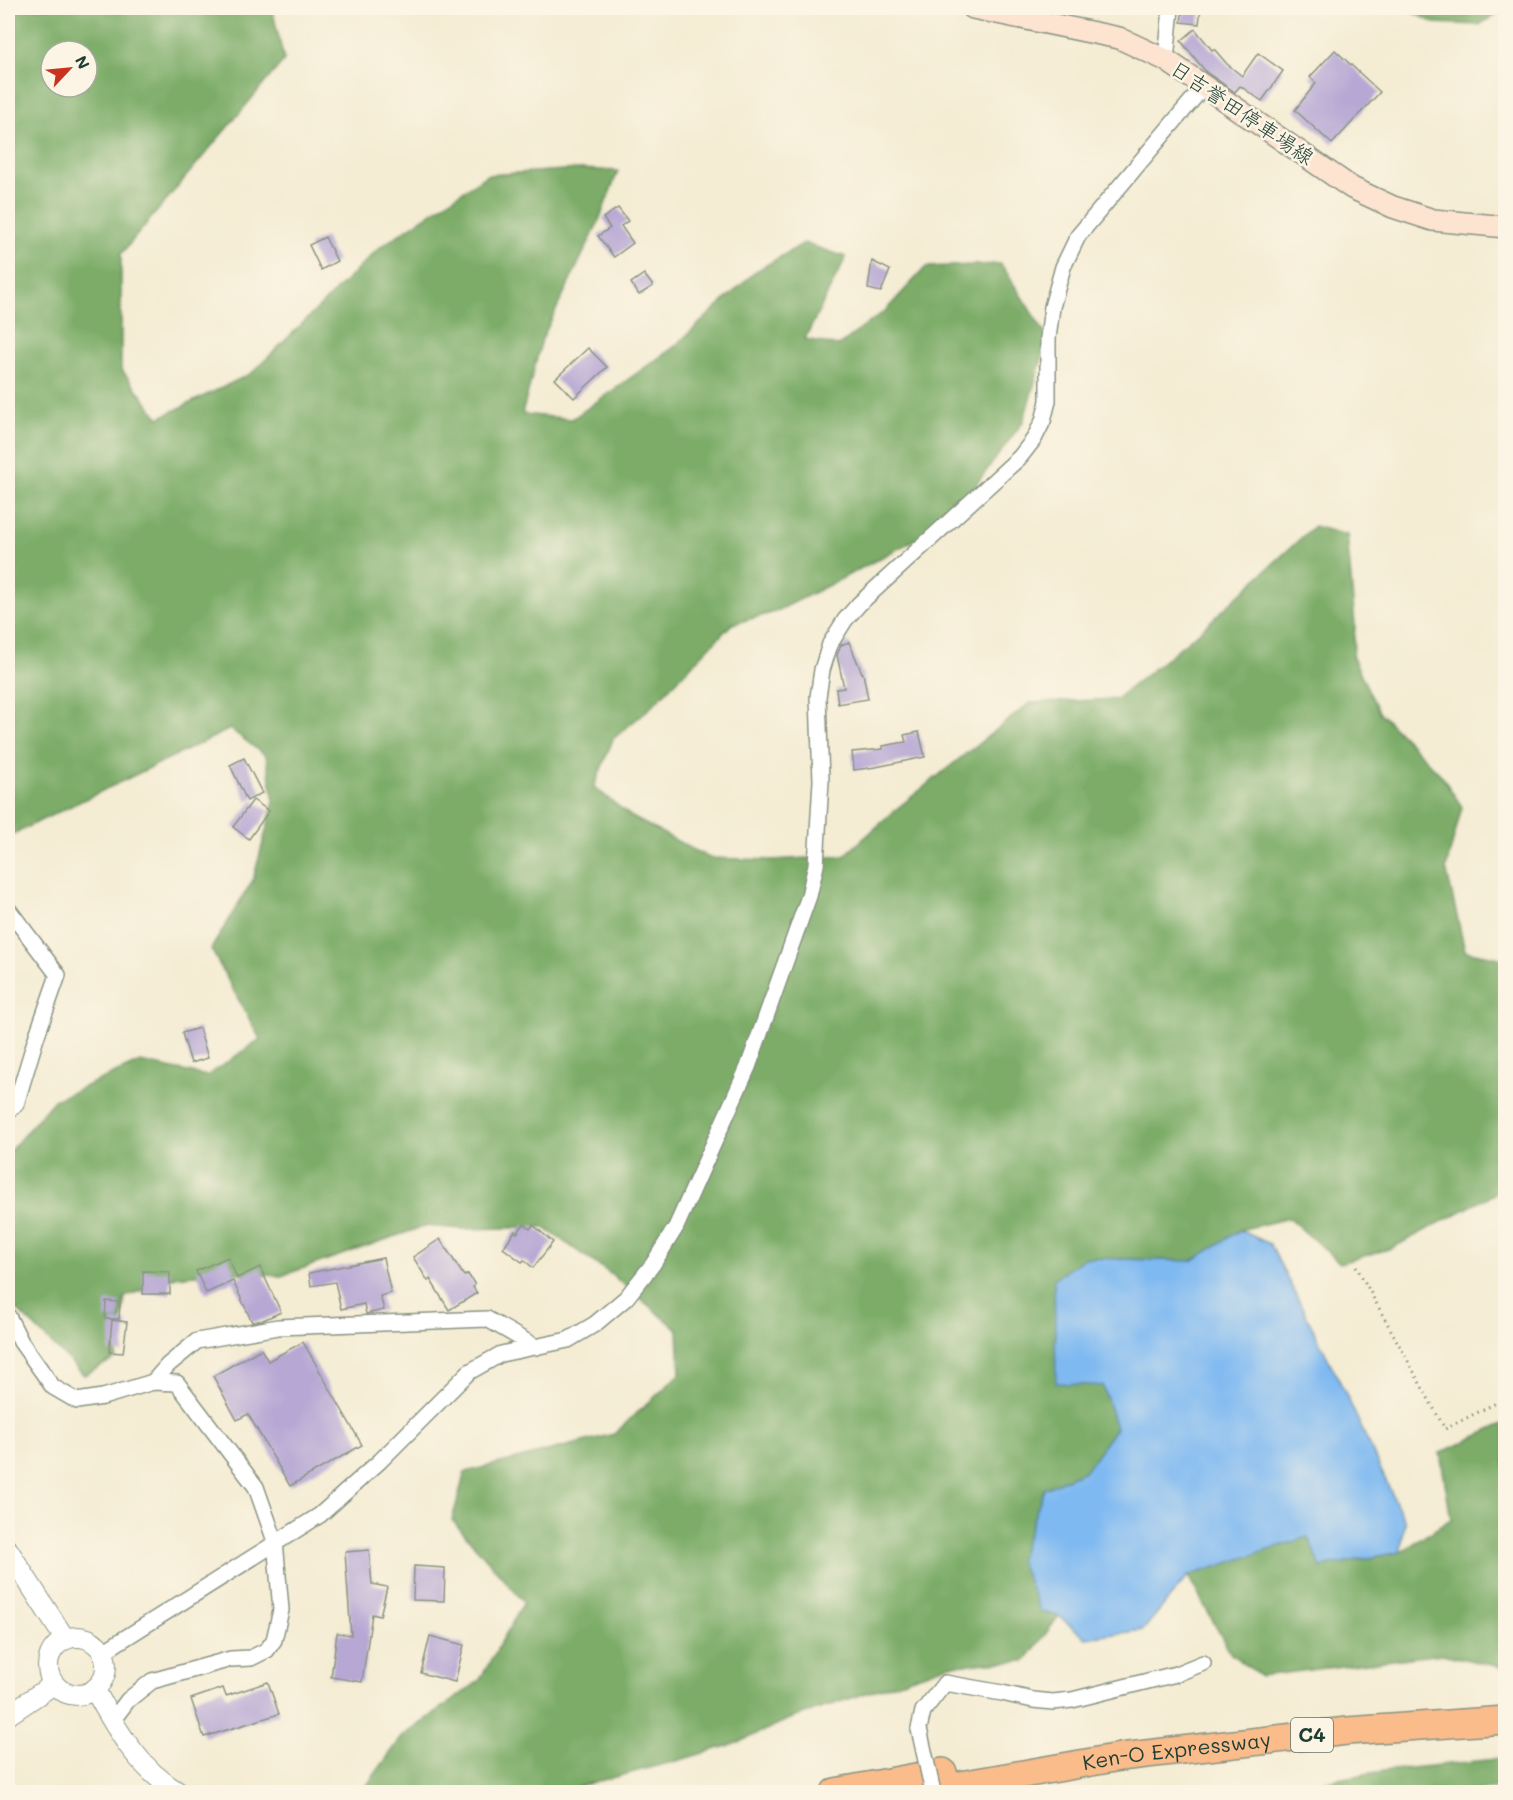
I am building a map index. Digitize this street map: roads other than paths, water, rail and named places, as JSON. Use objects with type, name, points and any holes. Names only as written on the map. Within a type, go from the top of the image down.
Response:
[{"type":"highway","name":"Ken-O Expressway","points":[[920,1792],[1119,1757],[1347,1731],[1506,1720]]},
{"type":"highway","points":[[835,1792],[1023,1757],[1119,1757]]},
{"type":"main road","name":"日吉誉田停車場線","points":[[973,8],[1119,38],[1166,60],[1352,188],[1393,207],[1433,220],[1506,226]]},
{"type":"street","points":[[1166,60],[1171,8]]},
{"type":"street","points":[[103,1652],[275,1541],[320,1515],[351,1488],[469,1372],[501,1354],[568,1340],[596,1324],[626,1298],[653,1264],[676,1227],[748,1067],[809,896],[816,865],[821,781],[818,696],[822,670],[830,644],[845,620],[859,604],[1020,457],[1034,439],[1043,421],[1047,401],[1048,338],[1052,307],[1063,267],[1078,236],[1204,86]]},
{"type":"street","points":[[8,909],[58,975],[16,1104],[8,1111]]},
{"type":"street","points":[[8,1316],[26,1350],[53,1387],[77,1401],[103,1397],[153,1382],[177,1383],[256,1486],[275,1541],[281,1610],[274,1640],[267,1650],[251,1658],[231,1659],[152,1681],[128,1700],[112,1721]]},
{"type":"street","points":[[153,1382],[168,1365],[197,1341],[278,1327],[487,1319],[536,1347]]},
{"type":"street","points":[[8,1550],[65,1639]]},
{"type":"street","points":[[74,1636],[84,1637],[93,1641],[103,1652],[107,1665],[106,1674],[102,1683],[85,1695],[66,1694],[54,1684],[48,1670],[51,1652],[65,1639],[74,1636]]},
{"type":"street","points":[[933,1792],[919,1729],[923,1711],[945,1683],[1053,1702],[1072,1700],[1176,1674],[1203,1663]]},
{"type":"street","points":[[8,1716],[54,1684]]},
{"type":"street","points":[[94,1690],[112,1721],[147,1768],[160,1782],[178,1792]]},
{"type":"water","points":[[1240,1230],[1270,1244],[1343,1388],[1405,1522],[1400,1552],[1321,1567],[1308,1537],[1188,1576],[1143,1630],[1086,1638],[1059,1616],[1041,1612],[1019,1560],[1044,1489],[1085,1471],[1116,1428],[1103,1386],[1056,1383],[1054,1279],[1085,1258],[1192,1261]]}]
